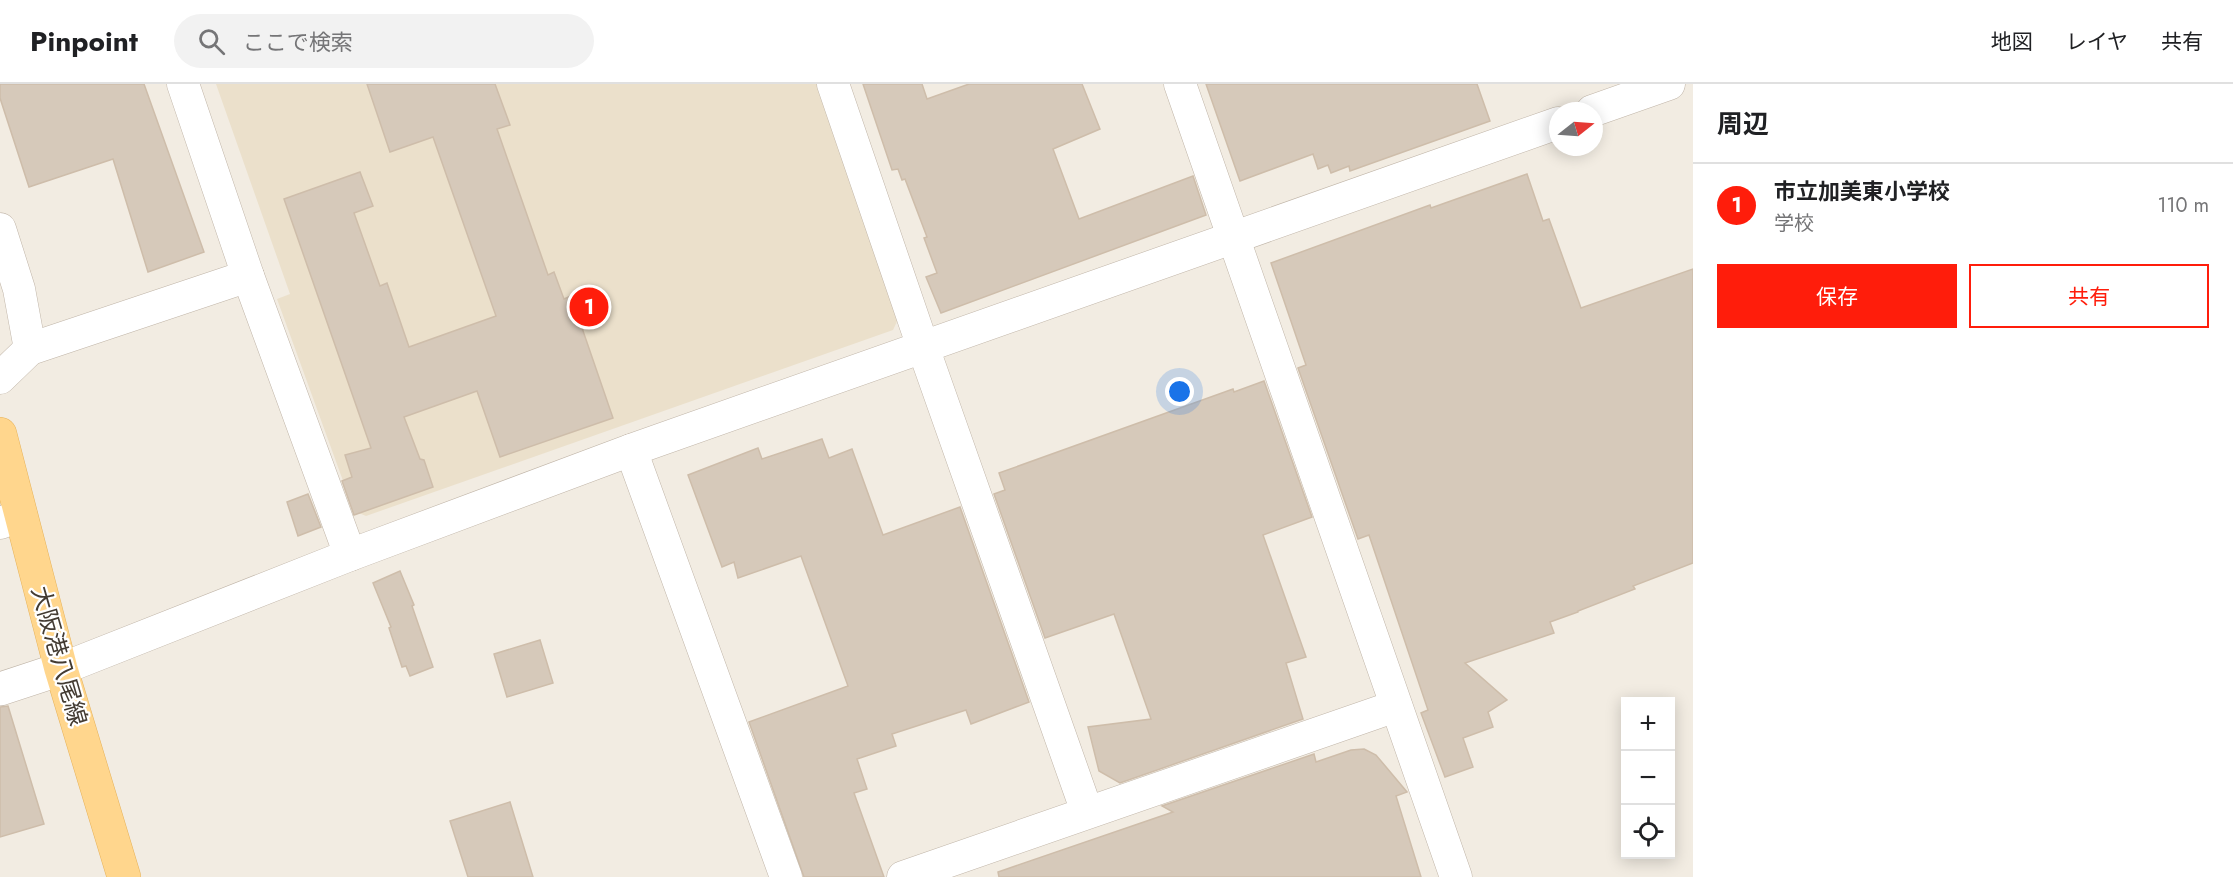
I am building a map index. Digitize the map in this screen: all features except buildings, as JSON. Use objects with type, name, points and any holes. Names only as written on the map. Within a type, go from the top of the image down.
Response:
[{"type":"main road","name":"大阪港八尾線","points":[[0,434],[10,519],[61,669],[124,877]]},
{"type":"street","points":[[183,84],[248,276],[350,555]]},
{"type":"street","points":[[833,84],[1087,812]]},
{"type":"street","points":[[1180,84],[1456,877]]},
{"type":"street","points":[[1603,107],[1669,84]]},
{"type":"street","points":[[0,689],[61,669],[350,555],[631,450],[1549,126]]},
{"type":"street","points":[[0,229],[19,289],[30,349]]},
{"type":"street","points":[[0,378],[30,349],[248,276]]},
{"type":"street","points":[[631,450],[786,877]]},
{"type":"street","points":[[903,877],[1396,706]]},
{"type":"shaded area","points":[[216,84],[819,84],[900,315],[893,330],[366,516],[354,511],[277,299],[290,294]]},
{"type":"place","name":"市立加美東小学校","points":[[589,307]]}]
